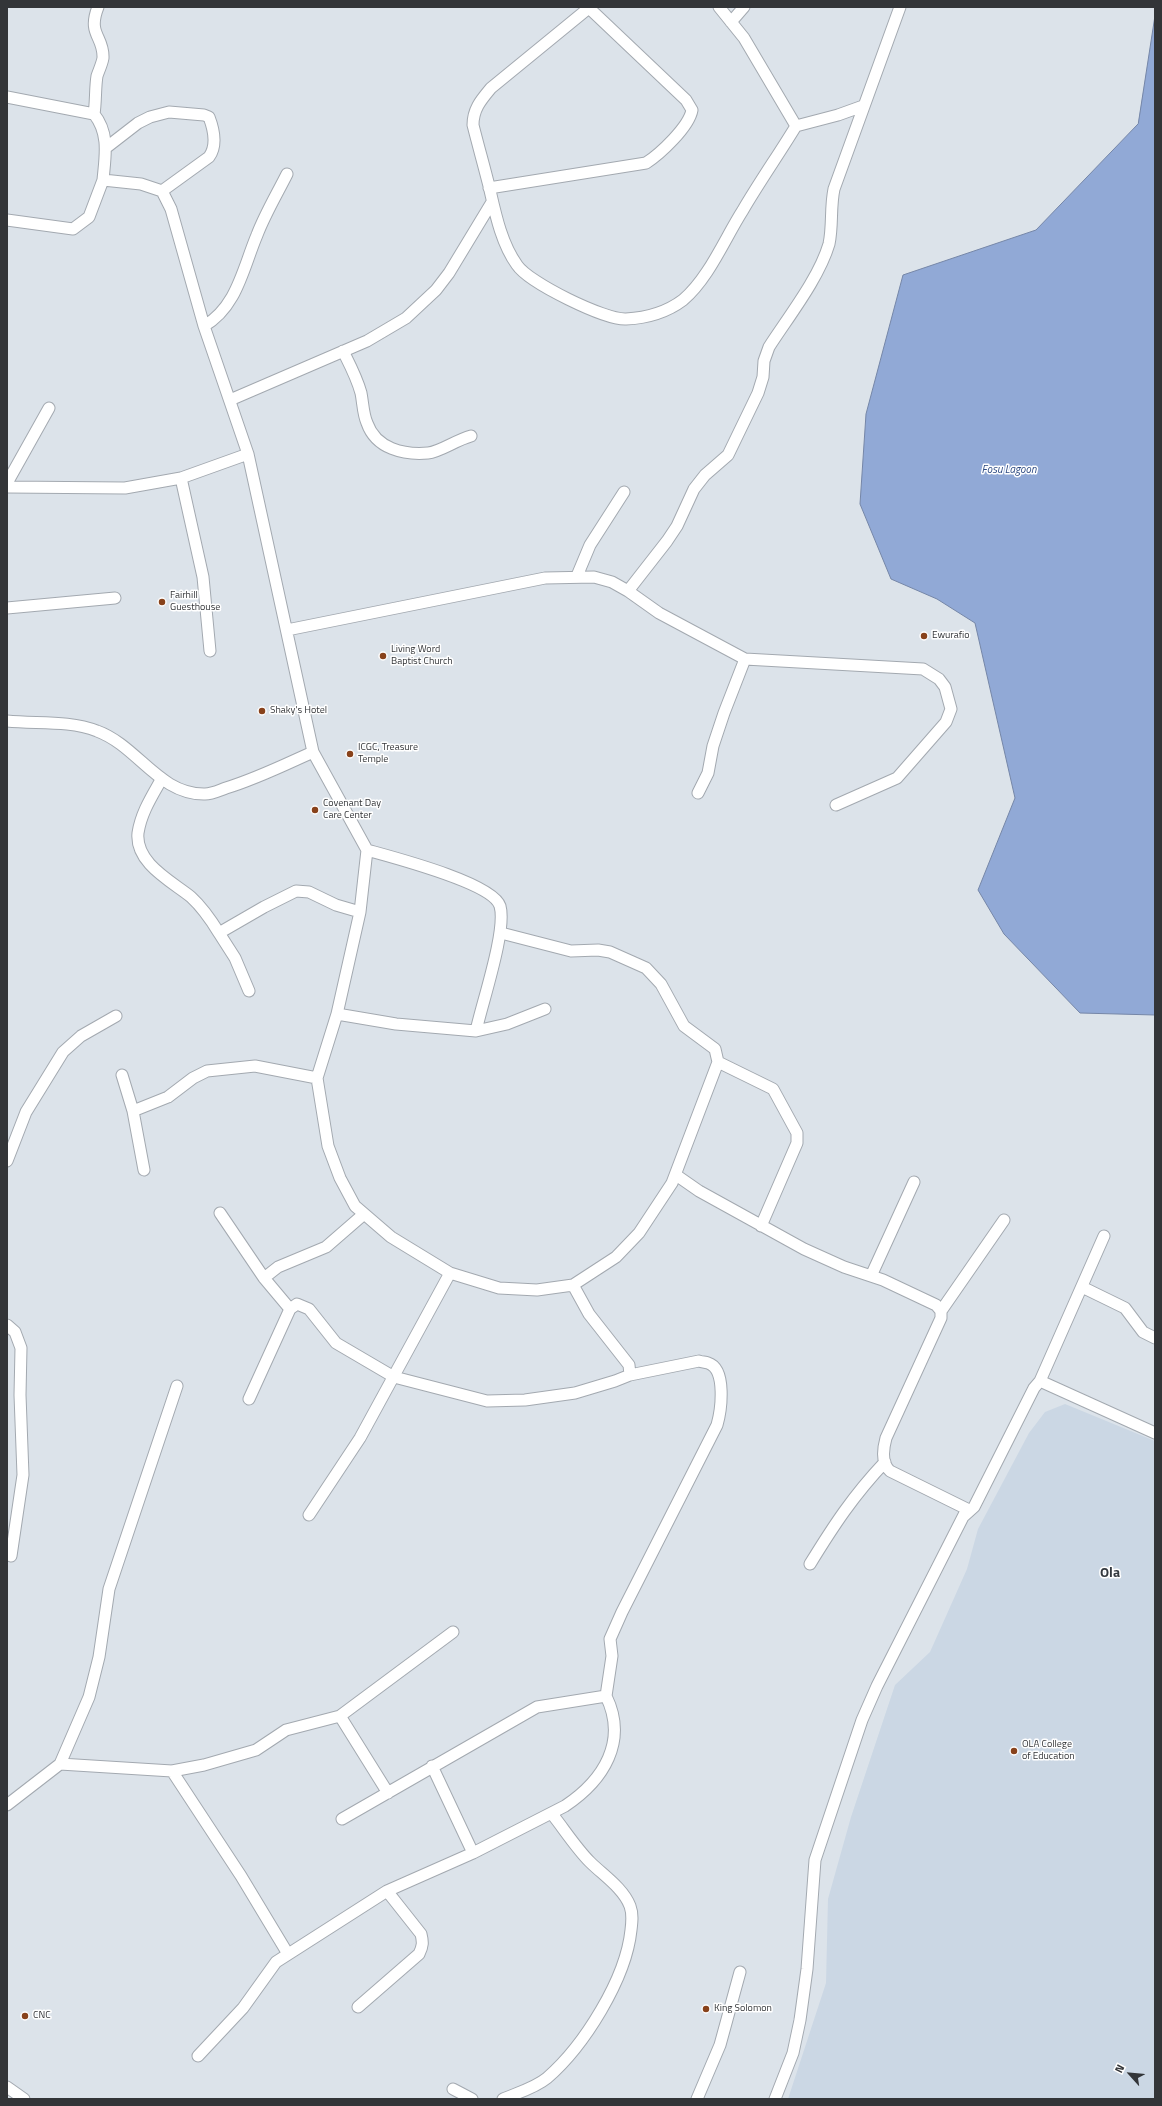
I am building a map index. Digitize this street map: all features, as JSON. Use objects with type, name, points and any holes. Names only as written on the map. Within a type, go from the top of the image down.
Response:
[{"type":"street","points":[[7,220],[73,229],[89,217],[103,180],[107,147],[104,130],[94,114],[97,77],[102,60],[102,49],[94,31],[94,20],[98,7]]},
{"type":"street","points":[[719,7],[744,38],[796,126]]},
{"type":"street","points":[[732,22],[744,7]]},
{"type":"street","points":[[628,591],[677,526],[694,489],[705,475],[728,455],[758,393],[763,377],[764,361],[769,347],[822,264],[832,224],[830,205],[834,189],[900,7]]},
{"type":"street","points":[[489,188],[646,163],[656,156],[690,118],[692,110],[686,100],[590,8],[491,88],[480,101],[473,114],[473,125],[492,202],[507,247],[517,266],[534,280],[576,303],[625,319],[655,315],[682,300],[697,283],[796,126],[838,115],[863,106]]},
{"type":"street","points":[[7,97],[94,114]]},
{"type":"street","points":[[107,147],[138,123],[163,113],[204,114],[209,117],[213,137],[213,151],[209,157],[162,191]]},
{"type":"street","points":[[204,326],[217,318],[232,298],[257,234],[287,174]]},
{"type":"street","points":[[103,180],[141,184],[162,191],[171,209],[204,326],[248,454],[313,752],[367,850],[360,912],[337,1014],[316,1078],[328,1146],[340,1178],[356,1206],[364,1214],[391,1237],[450,1273],[499,1288],[537,1290],[573,1285],[616,1257],[639,1233],[676,1175],[718,1062],[715,1049],[684,1026],[662,984],[646,968],[610,952],[598,950],[571,951],[501,933]]},
{"type":"street","points":[[230,400],[367,341],[406,318],[436,290],[449,273],[492,202]]},
{"type":"street","points":[[343,351],[357,379],[366,423],[371,433],[386,446],[400,452],[428,453],[437,451],[457,440],[471,436]]},
{"type":"street","points":[[7,483],[49,408]]},
{"type":"street","points":[[7,487],[125,488],[181,478],[248,454]]},
{"type":"street","points":[[181,478],[203,577],[210,651]]},
{"type":"street","points":[[578,576],[590,545],[624,492]]},
{"type":"street","points":[[287,630],[545,578],[578,576],[594,577],[612,582],[628,591],[659,613],[745,659],[923,670],[939,679],[945,687],[951,709],[946,722],[897,778],[836,805]]},
{"type":"street","points":[[7,608],[115,598]]},
{"type":"street","points":[[698,793],[708,773],[713,746],[745,659]]},
{"type":"street","points":[[7,721],[70,724],[98,731],[135,755],[161,780],[179,790],[206,794],[247,782],[313,752]]},
{"type":"street","points":[[161,780],[146,806],[138,833],[139,847],[151,866],[202,908],[235,958],[249,991]]},
{"type":"street","points":[[367,850],[446,874],[467,882],[492,896],[500,906],[501,933],[476,1031]]},
{"type":"street","points":[[219,933],[264,907],[296,891],[309,892],[336,905],[360,912]]},
{"type":"street","points":[[337,1014],[396,1024],[476,1031],[507,1024],[545,1009]]},
{"type":"street","points":[[7,1161],[26,1112],[63,1052],[81,1036],[116,1016]]},
{"type":"street","points":[[718,1062],[773,1089],[797,1133],[797,1143],[761,1226]]},
{"type":"street","points":[[134,1111],[168,1096],[193,1078],[207,1071],[255,1066],[316,1078]]},
{"type":"street","points":[[122,1075],[134,1111],[144,1170]]},
{"type":"street","points":[[676,1175],[761,1226],[824,1258],[871,1276],[936,1305],[941,1311]]},
{"type":"street","points":[[871,1276],[914,1182]]},
{"type":"street","points":[[220,1213],[264,1278],[290,1308]]},
{"type":"street","points":[[264,1278],[278,1267],[326,1247],[364,1214]]},
{"type":"street","points":[[810,1564],[842,1512],[859,1489],[884,1462],[886,1438],[941,1318],[941,1311],[1004,1220]]},
{"type":"street","points":[[964,1517],[974,1507],[1034,1388],[1040,1381],[1104,1236]]},
{"type":"street","points":[[309,1515],[360,1438],[450,1273]]},
{"type":"street","points":[[573,1285],[589,1314],[629,1366],[630,1375]]},
{"type":"street","points":[[1082,1287],[1126,1308],[1143,1332],[1155,1338]]},
{"type":"street","points":[[198,2056],[243,2008],[276,1962],[387,1892],[473,1853],[552,1814],[577,1799],[601,1773],[611,1754],[615,1739],[614,1718],[606,1696],[612,1656],[610,1639],[622,1612],[717,1425],[721,1408],[721,1383],[717,1371],[709,1363],[699,1361],[630,1375],[615,1382],[575,1393],[525,1400],[487,1401],[394,1377],[336,1343],[309,1309],[298,1304],[290,1308],[249,1399]]},
{"type":"street","points":[[7,1325],[15,1332],[21,1348],[20,1395],[23,1475],[11,1556]]},
{"type":"street","points":[[1040,1381],[1155,1432]]},
{"type":"street","points":[[7,1805],[60,1764],[89,1698],[99,1657],[109,1589],[177,1386]]},
{"type":"street","points":[[775,2099],[793,2053],[800,2020],[807,1969],[815,1860],[862,1720],[877,1686],[967,1509],[890,1471],[884,1462]]},
{"type":"street","points":[[60,1764],[172,1771],[204,1765],[256,1750],[286,1730],[340,1716],[453,1632]]},
{"type":"street","points":[[342,1819],[537,1707],[606,1696]]},
{"type":"street","points":[[340,1716],[388,1793]]},
{"type":"street","points":[[432,1766],[473,1853]]},
{"type":"street","points":[[172,1771],[241,1876],[288,1954]]},
{"type":"street","points":[[503,2099],[536,2085],[560,2066],[608,2000],[617,1980],[630,1941],[632,1918],[631,1908],[627,1899],[589,1861],[552,1814]]},
{"type":"street","points":[[358,2006],[420,1954],[422,1948],[423,1941],[421,1934],[387,1892]]},
{"type":"street","points":[[697,2099],[720,2045],[740,1972]]},
{"type":"street","points":[[7,2087],[24,2099]]},
{"type":"street","points":[[453,2090],[472,2099]]},
{"type":"shaded area","name":"OLA College of Education","points":[[1065,1404],[1155,1441],[1155,2099],[788,2099],[826,1983],[828,1899],[851,1817],[895,1685],[930,1652],[967,1569],[978,1529],[1029,1433],[1045,1412]]},
{"type":"water","name":"Fosu Lagoon","points":[[1155,16],[1155,1015],[1080,1013],[1004,934],[978,890],[1015,798],[975,623],[937,599],[891,579],[860,504],[866,414],[903,275],[1036,230],[1138,124]]},
{"type":"place","name":"Fairhill Guesthouse","points":[[162,602]]},
{"type":"place","name":"Ewurafio","points":[[924,636]]},
{"type":"place","name":"Living Word Baptist Church","points":[[383,656]]},
{"type":"place","name":"Shaky's Hotel","points":[[262,711]]},
{"type":"place","name":"ICGC, Treasure Temple","points":[[350,754]]},
{"type":"place","name":"Covenant Day Care Center","points":[[315,810]]},
{"type":"place","name":"OLA College of Education","points":[[1014,1751]]},
{"type":"place","name":"King Solomon","points":[[706,2009]]},
{"type":"place","name":"CNC","points":[[25,2016]]},
{"type":"district","name":"Ola","points":[[1110,1574]]}]
